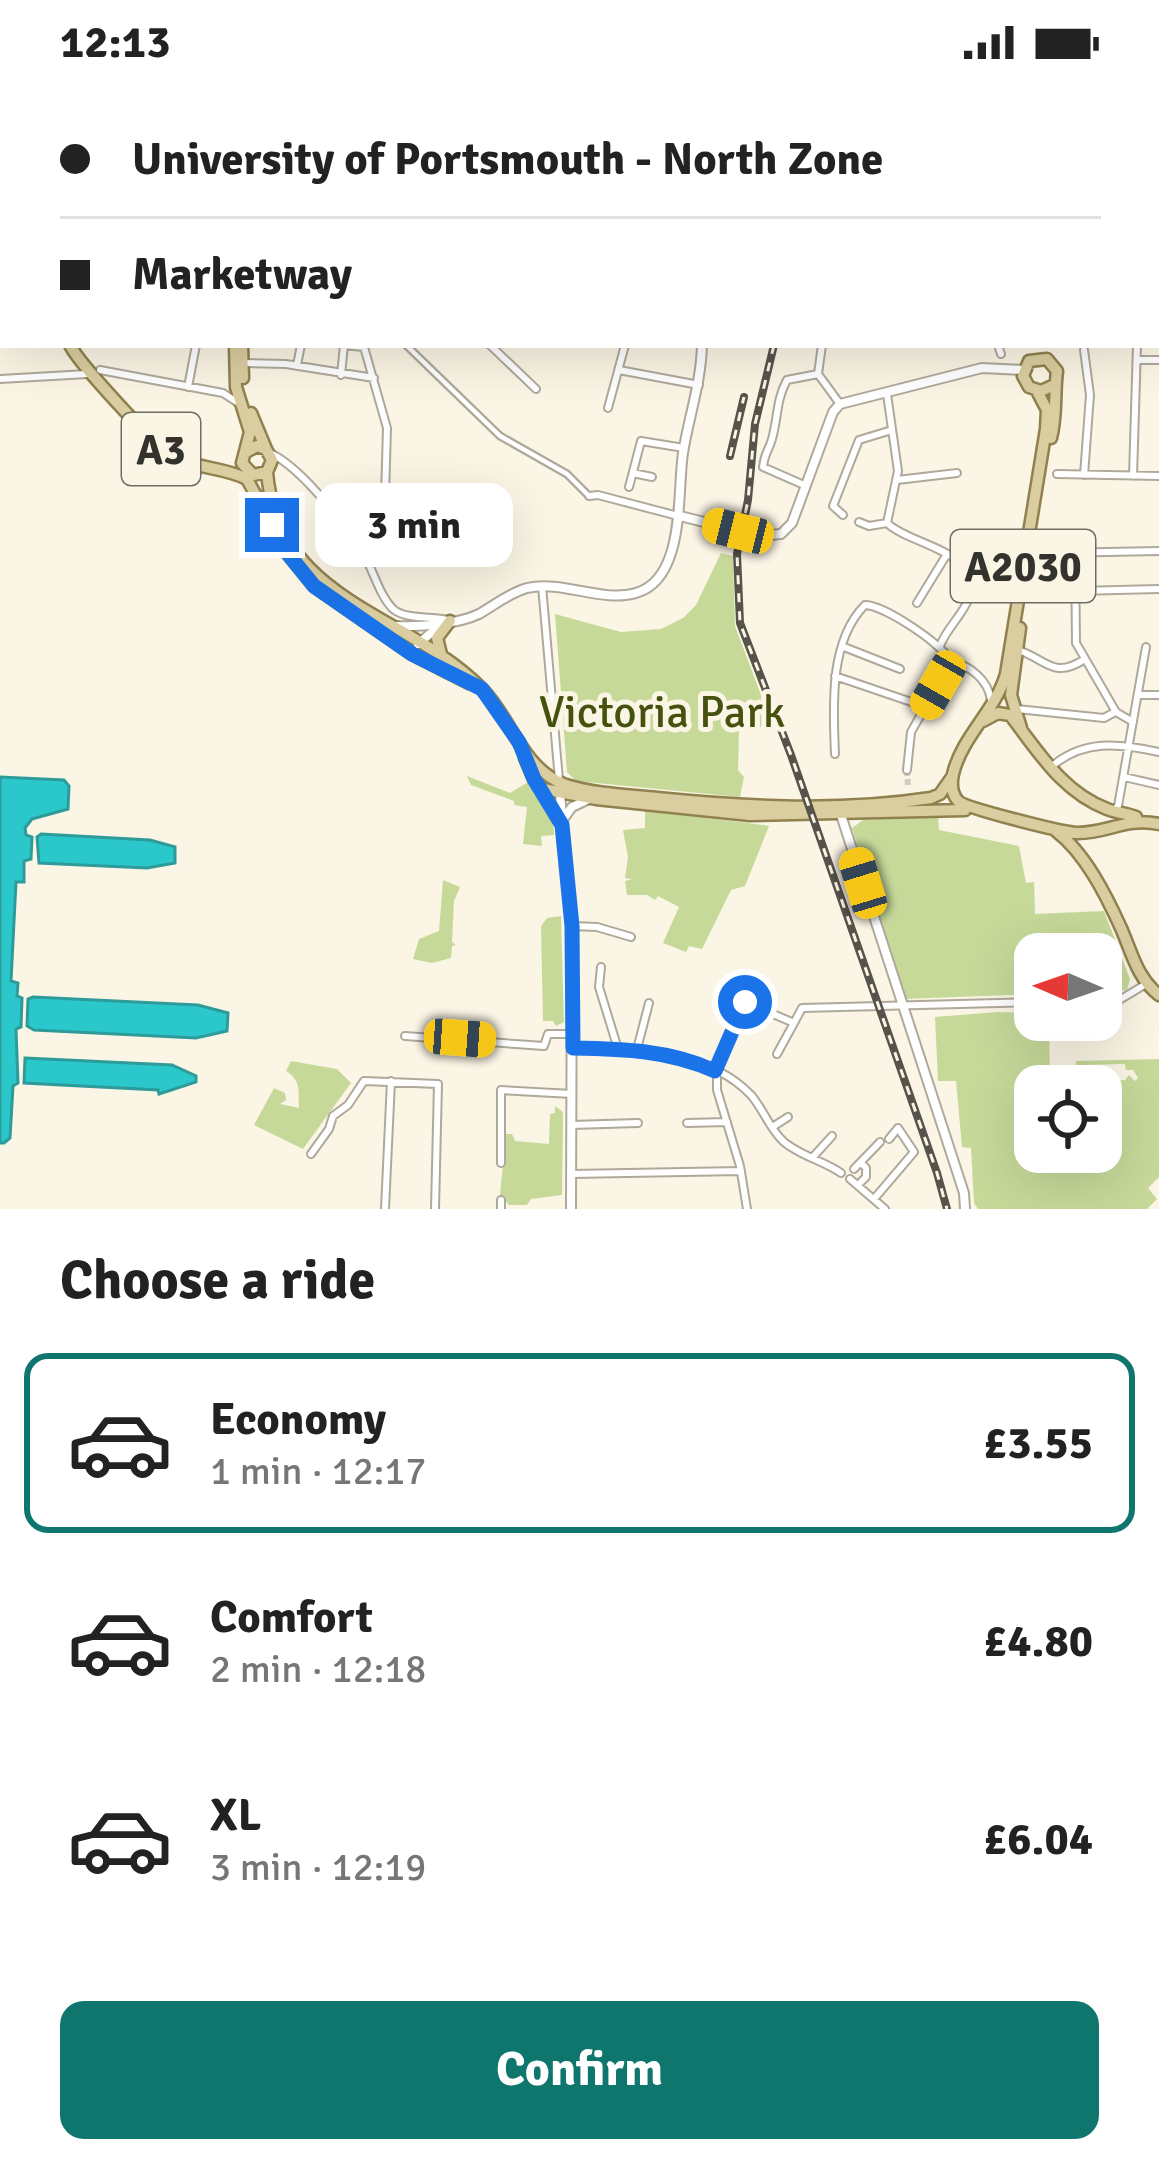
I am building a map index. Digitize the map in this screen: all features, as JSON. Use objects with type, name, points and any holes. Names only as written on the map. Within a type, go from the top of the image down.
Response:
[{"type":"main road","name":"A3","points":[[239,348],[236,380],[250,432],[246,452]]},
{"type":"main road","name":"A3","points":[[240,348],[247,404],[267,451]]},
{"type":"main road","name":"A3","points":[[72,350],[164,452],[248,479],[288,554],[314,586],[482,689]]},
{"type":"main road","points":[[1049,353],[1057,375],[1052,386],[1037,391],[1025,382],[1024,370],[1029,361],[1049,353]]},
{"type":"main road","name":"A2030","points":[[1021,728],[1011,695],[1054,424],[1052,386]]},
{"type":"main road","name":"A2030","points":[[972,735],[1006,674],[1046,429],[1047,410],[1037,391]]},
{"type":"main road","points":[[257,446],[267,451],[265,472],[243,467],[246,452],[257,446]]},
{"type":"main road","name":"A3","points":[[265,472],[269,520]]},
{"type":"main road","name":"A3","points":[[265,472],[280,524],[294,551],[339,596],[390,625],[414,648],[445,660],[482,689],[530,758],[560,788],[596,799],[751,814],[937,808],[987,812]]},
{"type":"main road","points":[[445,660],[437,640],[450,620]]},
{"type":"main road","points":[[972,735],[986,718],[998,712],[1010,716],[1050,768],[1076,792],[1110,810],[1154,824]]},
{"type":"main road","name":"A3","points":[[519,742],[540,787],[839,809],[937,796],[972,735]]},
{"type":"main road","name":"A3","points":[[952,777],[956,798],[965,806],[1054,829],[1081,833],[1105,828]]},
{"type":"main road","points":[[1093,877],[1084,850],[1113,818],[1110,810]]},
{"type":"main road","points":[[1105,828],[1126,821],[1154,824]]},
{"type":"main road","points":[[1054,829],[1073,846],[1093,877],[1146,984],[1159,995]]},
{"type":"street","points":[[188,386],[195,348]]},
{"type":"street","points":[[297,366],[300,348]]},
{"type":"street","points":[[341,375],[344,348]]},
{"type":"street","points":[[364,348],[387,428],[384,532],[379,544],[364,556]]},
{"type":"street","points":[[409,348],[500,436],[567,474],[589,496],[766,536],[786,531],[840,404],[982,368],[1024,370]]},
{"type":"street","points":[[493,348],[536,389]]},
{"type":"street","points":[[608,408],[624,348]]},
{"type":"street","points":[[390,625],[468,618],[522,589],[542,586],[613,594],[642,591],[664,568],[680,516],[684,448],[699,386],[702,348]]},
{"type":"street","points":[[822,348],[818,374],[840,404]]},
{"type":"street","points":[[1133,476],[1137,348]]},
{"type":"street","points":[[58,373],[69,367],[72,350]]},
{"type":"street","points":[[1084,350],[1090,395],[1084,475]]},
{"type":"street","points":[[1138,361],[1159,361]]},
{"type":"street","points":[[243,363],[374,378]]},
{"type":"street","points":[[619,370],[699,386]]},
{"type":"street","points":[[0,379],[94,372],[223,393],[240,404]]},
{"type":"street","points":[[804,484],[763,467],[764,454],[772,443],[787,380],[818,374]]},
{"type":"street","points":[[223,393],[236,380]]},
{"type":"street","points":[[887,394],[897,481],[886,511],[887,523],[967,569],[971,589],[940,646]]},
{"type":"street","points":[[843,515],[833,506],[860,440],[892,430]]},
{"type":"street","points":[[629,488],[641,441],[684,448]]},
{"type":"street","points":[[267,451],[290,466],[364,556],[398,613],[450,620]]},
{"type":"street","points":[[265,472],[290,466]]},
{"type":"street","points":[[633,473],[652,477]]},
{"type":"street","points":[[897,481],[957,473]]},
{"type":"street","points":[[1057,474],[1159,476]]},
{"type":"street","points":[[859,521],[869,526],[887,523]]},
{"type":"street","points":[[1034,536],[1054,553]]},
{"type":"street","points":[[1030,561],[1054,553],[1159,551]]},
{"type":"street","points":[[1076,552],[1075,639],[1116,712],[1132,722]]},
{"type":"street","points":[[917,603],[947,554]]},
{"type":"street","points":[[542,586],[572,926],[571,1209]]},
{"type":"street","points":[[1076,591],[1159,589]]},
{"type":"street","points":[[836,754],[832,689],[844,647],[865,605],[876,605],[940,646],[952,662],[966,665],[989,689],[990,703]]},
{"type":"street","points":[[414,648],[435,626],[450,620]]},
{"type":"street","points":[[844,647],[900,669]]},
{"type":"street","points":[[1110,810],[1118,806],[1146,647]]},
{"type":"street","points":[[1017,650],[1044,666],[1069,668],[1084,659]]},
{"type":"street","points":[[908,770],[911,732],[952,662]]},
{"type":"street","points":[[835,676],[926,706]]},
{"type":"street","points":[[1139,695],[1159,695]]},
{"type":"street","points":[[1013,710],[1104,718],[1116,712]]},
{"type":"street","points":[[1050,768],[1079,750],[1106,743],[1159,752]]},
{"type":"street","points":[[1124,777],[1159,785]]},
{"type":"street","points":[[540,787],[562,825]]},
{"type":"street","points":[[562,825],[574,806],[596,799]]},
{"type":"street","points":[[839,809],[964,1193],[965,1209]]},
{"type":"street","points":[[572,926],[631,937]]},
{"type":"street","points":[[602,967],[599,987],[618,1049]]},
{"type":"street","points":[[1122,998],[1146,984]]},
{"type":"street","points":[[747,1209],[716,1071],[745,1002],[794,1023]]},
{"type":"street","points":[[637,1049],[649,1003]]},
{"type":"street","points":[[777,1054],[802,1008],[1014,1003]]},
{"type":"street","points":[[403,1038],[545,1046],[549,1030],[573,1034]]},
{"type":"street","points":[[573,1048],[637,1049],[716,1071],[751,1095],[782,1141],[841,1173]]},
{"type":"street","points":[[310,1154],[333,1116],[347,1107],[364,1081],[438,1084],[435,1209]]},
{"type":"street","points":[[385,1209],[391,1081]]},
{"type":"street","points":[[501,1163],[501,1090],[572,1094]]},
{"type":"street","points":[[774,1126],[788,1117]]},
{"type":"street","points":[[688,1123],[727,1122]]},
{"type":"street","points":[[571,1125],[638,1123]]},
{"type":"street","points":[[874,1199],[914,1152],[898,1128],[890,1138]]},
{"type":"street","points":[[813,1157],[832,1136]]},
{"type":"street","points":[[858,1186],[866,1177],[866,1168],[858,1166],[880,1142]]},
{"type":"street","points":[[571,1174],[741,1171]]},
{"type":"street","points":[[850,1179],[885,1209]]},
{"type":"green space","name":"Victoria Park","points":[[721,553],[733,556],[735,626],[773,727],[739,731],[738,770],[744,777],[740,797],[576,781],[567,772],[555,614],[621,632],[661,629],[696,605]]},
{"type":"green space","points":[[467,776],[510,793],[530,781],[553,820],[554,835],[541,836],[542,846],[523,844],[527,807],[471,785]]},
{"type":"green space","points":[[645,810],[769,826],[745,886],[731,890],[702,949],[689,946],[686,952],[663,943],[679,907],[658,896],[655,900],[627,895],[625,881],[632,879],[625,878],[628,857],[623,830],[645,828]]},
{"type":"green space","points":[[938,815],[939,830],[1019,846],[1026,883],[1034,882],[1035,914],[1104,911],[1112,933],[1014,933],[1014,995],[904,999],[852,828],[863,820]]},
{"type":"green space","points":[[443,880],[460,887],[454,901],[452,942],[456,945],[451,958],[432,963],[413,959],[419,939],[439,931]]},
{"type":"green space","points":[[561,916],[564,1022],[556,1026],[543,1021],[541,926],[547,918]]},
{"type":"green space","points":[[1122,958],[1130,979],[1127,990],[1122,990]]},
{"type":"green space","points":[[1014,1012],[1014,1041],[1049,1041],[1050,1065],[1014,1065],[1014,1173],[1122,1173],[1122,1080],[1129,1075],[1135,1081],[1138,1078],[1125,1064],[1076,1065],[1076,1061],[1159,1059],[1159,1177],[1148,1188],[1157,1199],[1147,1209],[978,1209],[971,1148],[962,1147],[956,1081],[938,1081],[935,1017]]},
{"type":"green space","points":[[291,1061],[337,1069],[351,1083],[303,1149],[254,1125],[274,1088],[285,1093],[286,1100],[280,1104],[299,1108],[297,1083],[286,1071]]},
{"type":"green space","points":[[555,1106],[563,1112],[562,1195],[509,1205],[500,1195],[506,1134],[512,1134],[515,1141],[549,1144],[550,1114],[555,1113]]},
{"type":"water","points":[[0,777],[64,780],[69,786],[68,809],[32,819],[25,828],[32,837],[31,859],[24,861],[24,882],[16,882],[11,981],[18,983],[17,996],[22,998],[21,1027],[16,1029],[18,1083],[13,1086],[10,1138],[4,1143],[0,1143]]},
{"type":"water","points":[[37,837],[150,840],[175,847],[175,863],[147,868],[39,863]]},
{"type":"water","points":[[28,999],[198,1005],[228,1013],[227,1031],[196,1038],[34,1030],[27,1026]]},
{"type":"water","points":[[25,1058],[172,1065],[196,1076],[196,1082],[159,1094],[158,1090],[24,1083]]},
{"type":"tunnel","points":[[907,770],[908,786]]},
{"type":"railway","points":[[773,348],[755,424],[737,554],[740,623],[791,755],[947,1209]]},
{"type":"railway","points":[[730,456],[744,397]]},
{"type":"route","points":[[272,525],[314,586],[412,654],[482,689],[519,742],[534,779],[562,825],[572,926],[573,1048],[637,1049],[693,1061],[715,1071],[745,1002]]}]
